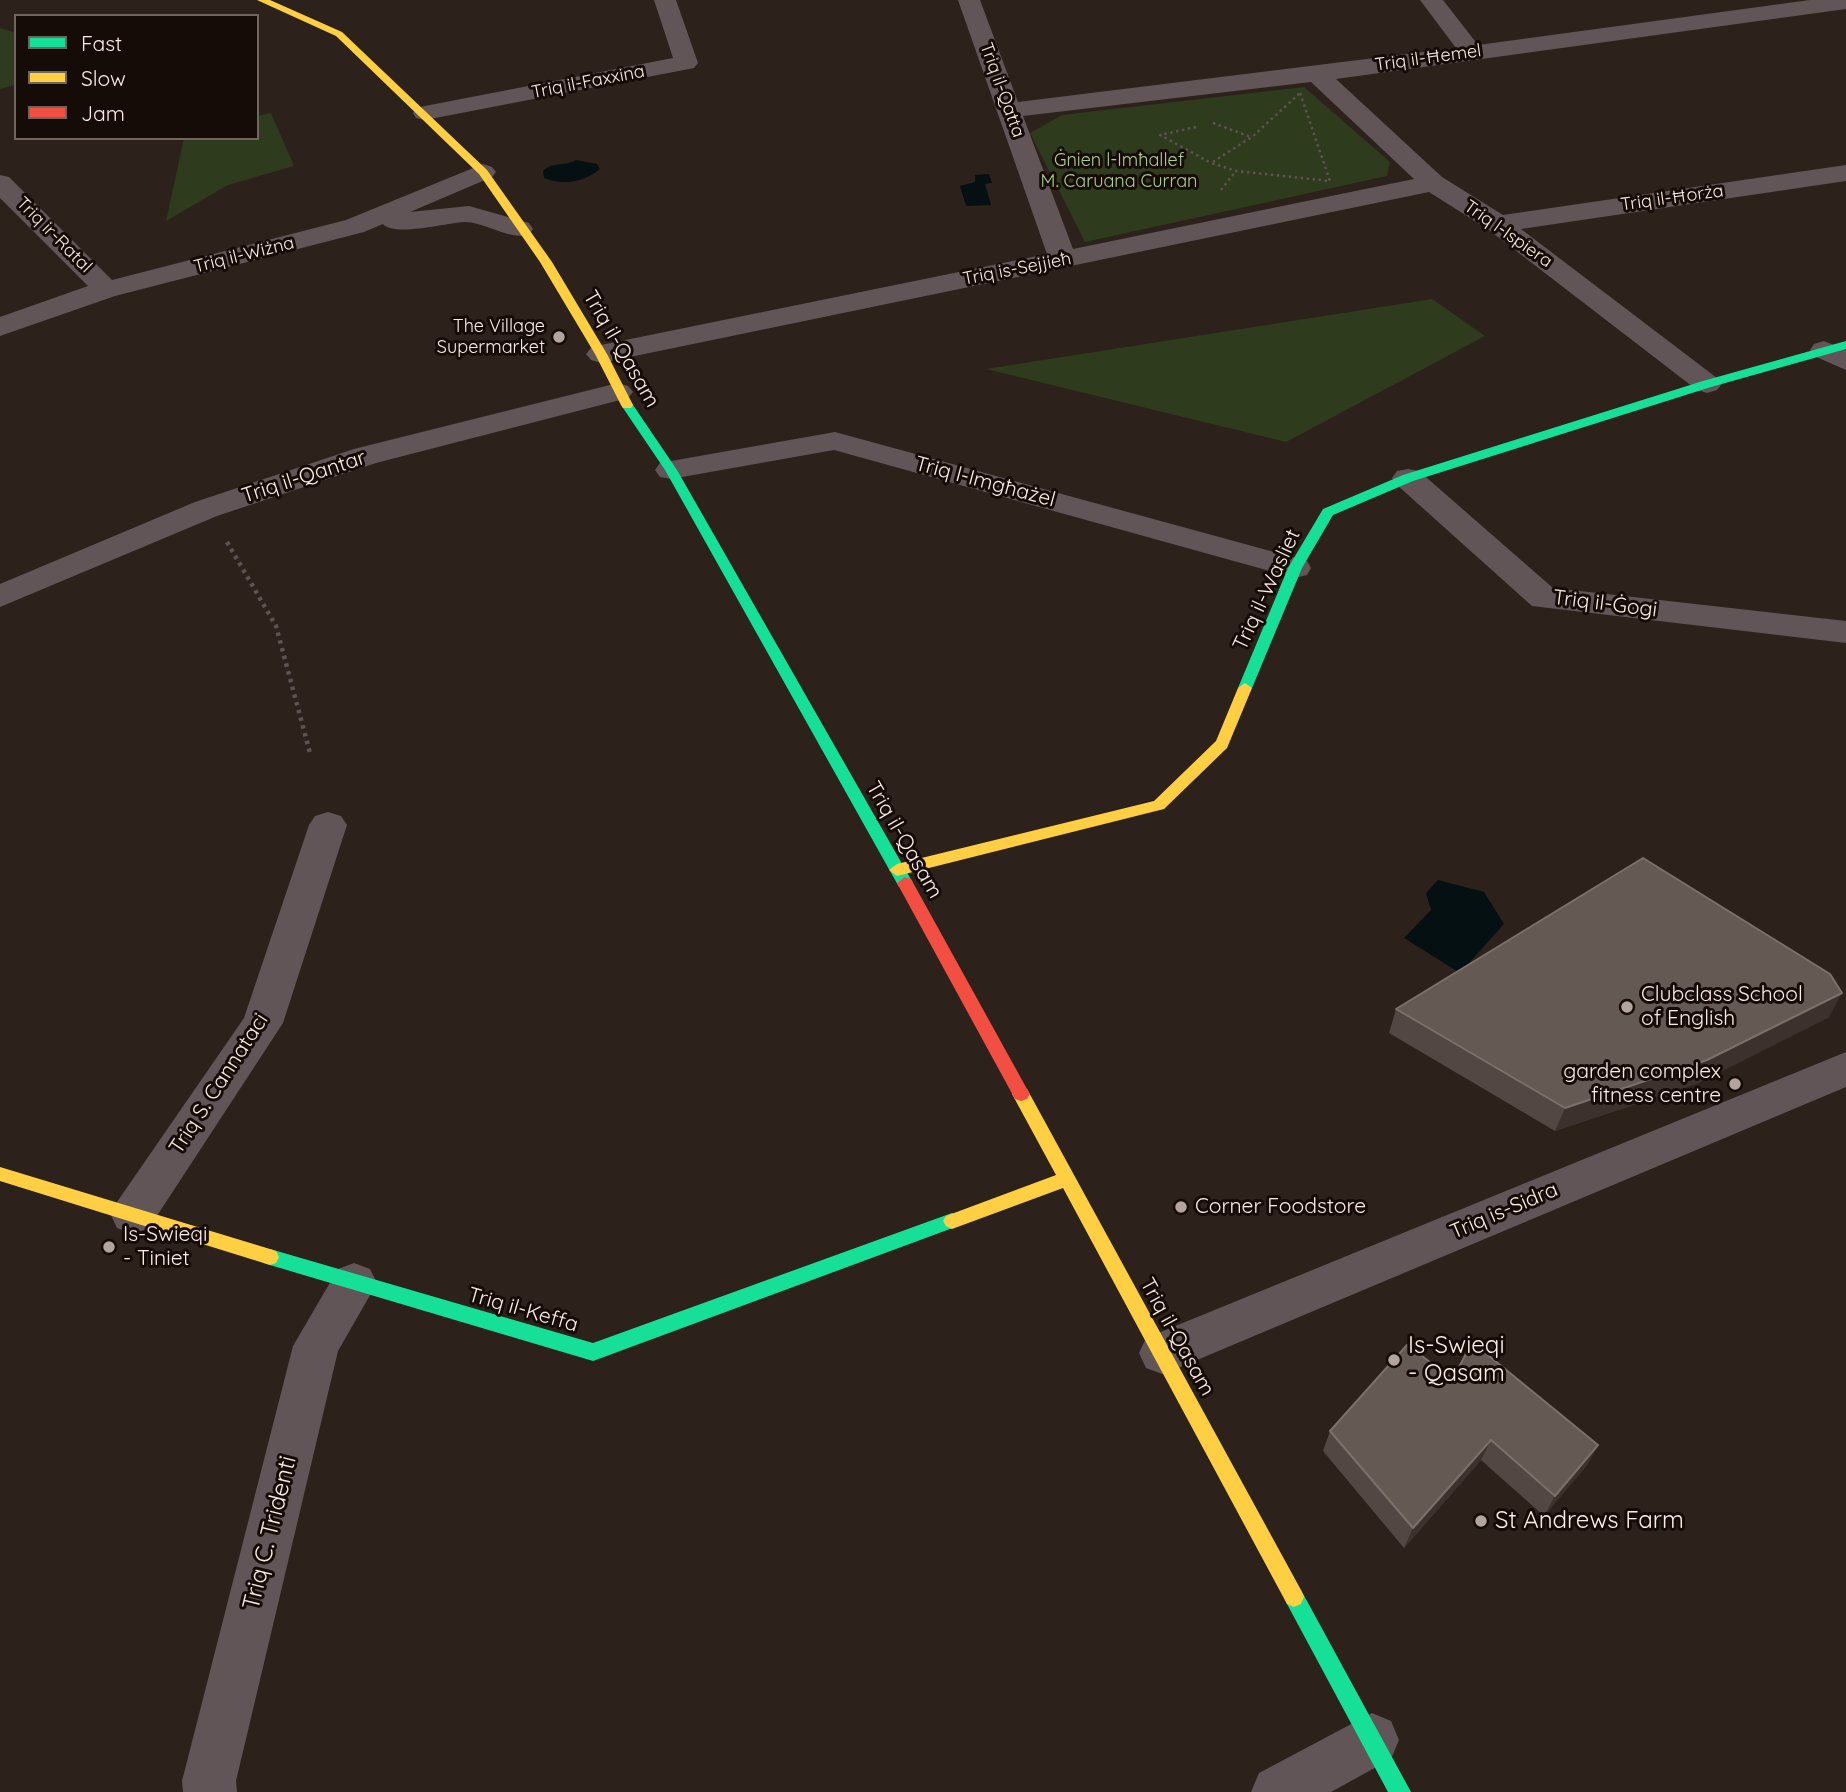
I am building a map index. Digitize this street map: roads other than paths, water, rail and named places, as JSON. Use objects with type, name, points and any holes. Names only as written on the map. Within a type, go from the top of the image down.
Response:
[{"type":"street","name":"Triq il-Qasam","points":[[262,0],[339,34],[425,113],[483,172],[520,229],[546,262],[601,354],[618,392],[671,470],[975,1006],[1066,1180],[1400,1792]]},
{"type":"street","name":"Triq il-Faxxina","points":[[425,113],[686,63],[665,0]]},
{"type":"street","name":"Triq il-Qatta","points":[[969,0],[1063,260]]},
{"type":"street","points":[[1431,0],[1470,51]]},
{"type":"street","name":"Triq il-Ħemel","points":[[1010,110],[1308,84],[1470,51],[1846,2]]},
{"type":"street","name":"Triq l-Ispiera","points":[[1308,84],[1433,183],[1498,223],[1707,384]]},
{"type":"street","name":"Triq il-Wiżna","points":[[0,327],[105,290],[355,226],[483,172]]},
{"type":"street","name":"Triq il-Ħorża","points":[[1498,223],[1846,173]]},
{"type":"street","name":"Triq ir-Ratal","points":[[0,183],[94,275],[105,290]]},
{"type":"street","name":"Triq is-Sejjieħ","points":[[601,354],[1433,183]]},
{"type":"street","points":[[355,226],[469,214],[520,229]]},
{"type":"street","name":"Triq il-Wasliet","points":[[897,870],[1159,806],[1222,744],[1295,568],[1328,512],[1408,478],[1707,384],[1839,352]]},
{"type":"street","name":"Triq il-Qantar","points":[[0,596],[206,509],[365,456],[618,392]]},
{"type":"street","name":"Triq l-Imgħażel","points":[[671,470],[835,441],[1295,568]]},
{"type":"street","name":"Triq il-Ġogi","points":[[1408,478],[1544,598],[1846,632]]},
{"type":"street","name":"Triq S. Cannataci","points":[[133,1215],[263,1023],[328,825]]},
{"type":"street","name":"Triq is-Sidra","points":[[1162,1353],[1846,1069]]},
{"type":"street","name":"Triq il-Keffa","points":[[0,1174],[354,1283],[593,1352],[1066,1180]]},
{"type":"street","name":"Triq C. Tridenti","points":[[209,1792],[209,1781],[316,1346],[354,1283]]},
{"type":"street","points":[[1278,1792],[1371,1740]]},
{"type":"place","name":"The Village Supermarket","points":[[559,337]]},
{"type":"place","name":"Clubclass School of English","points":[[1627,1007]]},
{"type":"place","name":"garden complex fitness centre","points":[[1735,1084]]},
{"type":"place","name":"Corner Foodstore","points":[[1181,1207]]},
{"type":"place","name":"Is-Swieqi - Tiniet","points":[[109,1247]]},
{"type":"place","name":"Is-Swieqi - Qasam","points":[[1394,1360]]},
{"type":"place","name":"St Andrews Farm","points":[[1481,1521]]},
{"type":"park label","name":"Ġnien l-Imħallef M. Caruana Curran","points":[[1119,171]]}]
